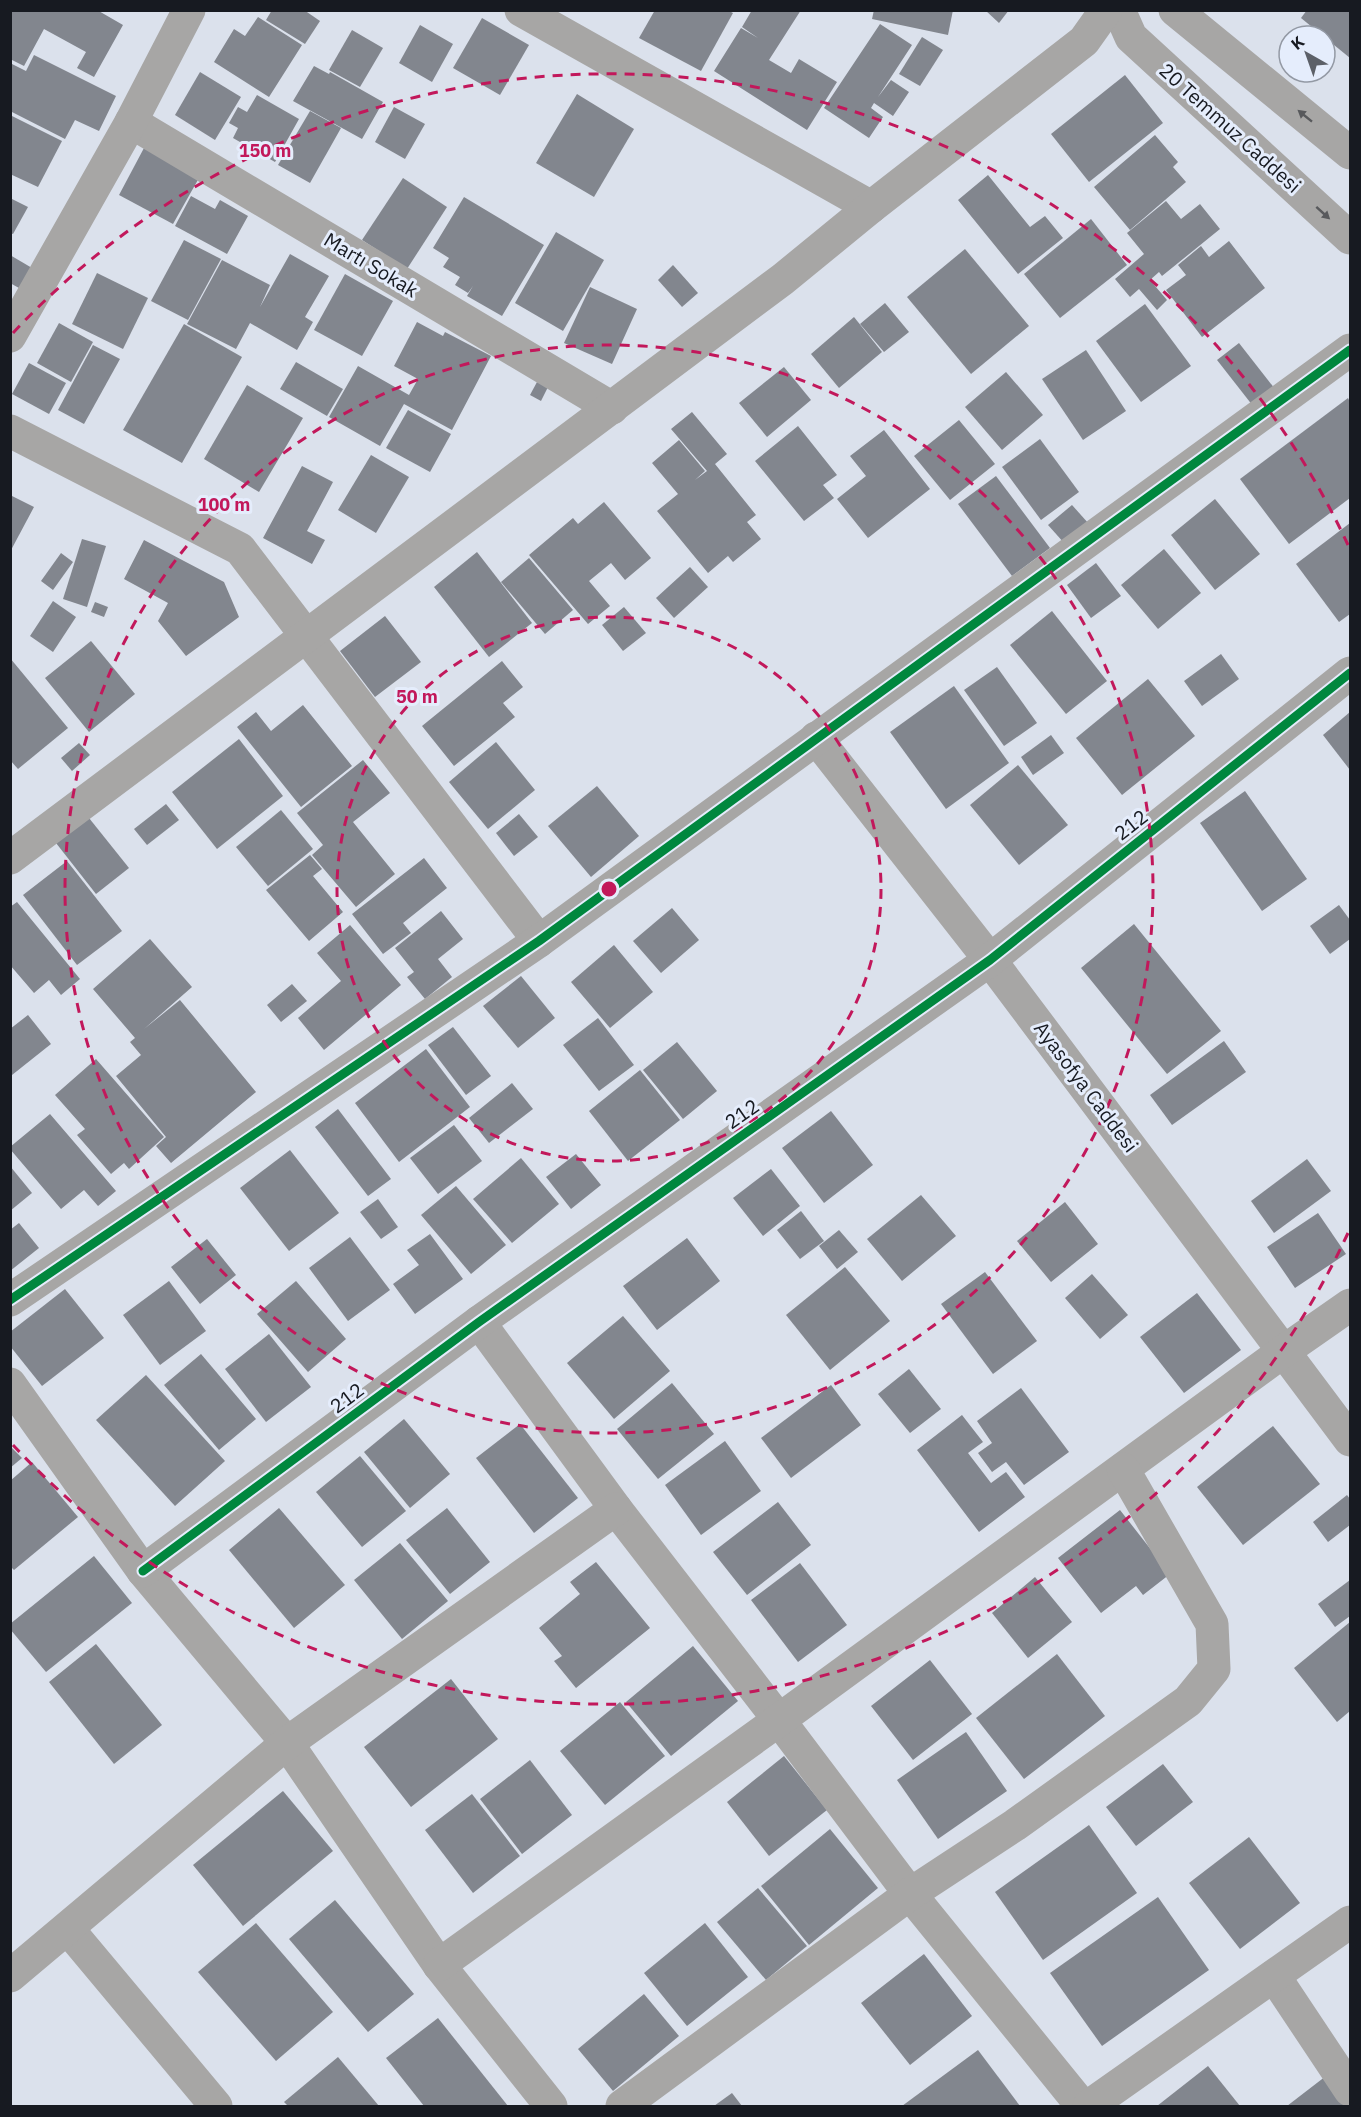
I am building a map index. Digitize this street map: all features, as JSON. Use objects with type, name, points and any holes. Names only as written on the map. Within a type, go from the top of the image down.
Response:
[{"type":"street","points":[[10,336],[130,122],[189,10]]},
{"type":"street","points":[[521,10],[871,207]]},
{"type":"street","points":[[10,858],[783,279],[871,207],[1084,41],[1106,10]]},
{"type":"street","name":"20 Temmuz Caddesi","points":[[1119,10],[1131,37],[1350,238]]},
{"type":"street","points":[[1175,10],[1350,153]]},
{"type":"street","name":"Martı Sokak","points":[[130,122],[612,408]]},
{"type":"street","points":[[10,1300],[539,941],[1350,350]]},
{"type":"street","points":[[10,431],[240,549],[539,941]]},
{"type":"street","name":"212","points":[[143,1571],[479,1323],[990,960],[1350,673]]},
{"type":"street","name":"Ayasofya Caddesi","points":[[816,738],[990,960],[1350,1440]]},
{"type":"street","points":[[438,1965],[1350,1305]]},
{"type":"street","points":[[479,1323],[616,1509],[910,1894],[1082,2106]]},
{"type":"street","points":[[10,1384],[143,1571],[287,1743],[438,1965],[551,2106]]},
{"type":"street","points":[[622,2106],[910,1894],[1015,1825],[1188,1701],[1214,1669],[1212,1624],[1123,1468]]},
{"type":"street","points":[[10,1976],[287,1743],[616,1509]]},
{"type":"street","points":[[1089,2106],[1350,1922]]},
{"type":"street","points":[[68,1929],[216,2106]]},
{"type":"street","points":[[1274,1976],[1350,2091]]},
{"type":"building","points":[[10,10],[97,10],[123,25],[94,77],[77,68],[86,52],[44,29],[24,66],[10,59]]},
{"type":"building","points":[[272,10],[304,10],[320,21],[305,44],[266,20]]},
{"type":"building","points":[[655,10],[727,10],[733,13],[701,71],[639,38]]},
{"type":"building","points":[[752,10],[801,10],[769,60],[791,73],[799,59],[837,82],[807,130],[714,71],[741,28],[758,38],[742,27]]},
{"type":"building","points":[[874,10],[953,10],[948,35],[872,19]]},
{"type":"building","points":[[985,10],[1009,10],[999,23]]},
{"type":"building","points":[[1307,10],[1350,10],[1350,58],[1337,47],[1337,24],[1308,24],[1301,18]]},
{"type":"building","points":[[258,17],[302,45],[269,97],[214,62],[234,29],[245,36]]},
{"type":"building","points":[[482,18],[529,45],[500,95],[453,68]]},
{"type":"building","points":[[880,24],[912,45],[878,97],[891,80],[909,92],[893,116],[874,103],[871,108],[883,117],[869,138],[824,108]]},
{"type":"building","points":[[420,25],[453,44],[432,82],[399,63]]},
{"type":"building","points":[[352,30],[383,48],[360,87],[329,70]]},
{"type":"building","points":[[922,37],[943,50],[920,86],[899,74]]},
{"type":"building","points":[[34,55],[116,96],[99,131],[75,120],[65,139],[10,111],[10,67],[12,64],[26,71]]},
{"type":"building","points":[[314,66],[329,74],[330,72],[383,102],[362,139],[293,101]]},
{"type":"building","points":[[200,72],[241,97],[215,140],[175,115]]},
{"type":"building","points":[[1125,75],[1163,123],[1089,182],[1051,134]]},
{"type":"building","points":[[577,94],[634,129],[594,197],[536,163]]},
{"type":"building","points":[[257,95],[299,119],[275,162],[233,138],[238,128],[229,123],[238,107],[247,112]]},
{"type":"building","points":[[394,107],[425,124],[405,159],[375,142]]},
{"type":"building","points":[[310,111],[341,128],[310,183],[278,165]]},
{"type":"building","points":[[10,115],[62,141],[38,187],[10,174]]},
{"type":"building","points":[[1155,135],[1178,162],[1173,167],[1186,182],[1130,230],[1094,187]]},
{"type":"building","points":[[144,148],[199,178],[173,224],[119,195]]},
{"type":"building","points":[[988,175],[1030,227],[1045,216],[1063,238],[1018,274],[958,200]]},
{"type":"building","points":[[403,178],[447,207],[407,269],[362,240]]},
{"type":"building","points":[[191,196],[215,209],[220,200],[248,216],[227,254],[175,226]]},
{"type":"building","points":[[464,197],[544,245],[502,316],[467,296],[473,286],[468,293],[455,285],[460,277],[443,267],[449,258],[433,248]]},
{"type":"building","points":[[10,198],[28,207],[13,234],[10,233]]},
{"type":"building","points":[[1166,201],[1181,219],[1200,204],[1220,229],[1162,276],[1159,272],[1150,280],[1167,300],[1157,310],[1139,289],[1130,297],[1115,279],[1144,254],[1127,233]]},
{"type":"building","points":[[1091,219],[1127,265],[1060,318],[1024,274]]},
{"type":"building","points":[[556,232],[604,260],[563,331],[515,303]]},
{"type":"building","points":[[184,240],[221,259],[188,320],[151,301]]},
{"type":"building","points":[[1229,241],[1265,288],[1202,337],[1166,290],[1186,275],[1178,265],[1201,246],[1209,257]]},
{"type":"building","points":[[965,249],[1029,326],[971,374],[907,297]]},
{"type":"building","points":[[290,254],[329,276],[305,317],[313,322],[297,350],[250,323],[236,349],[187,324],[222,260],[270,285],[260,307]]},
{"type":"building","points":[[10,255],[32,268],[19,288],[10,283]]},
{"type":"building","points":[[673,265],[698,293],[682,307],[658,280]]},
{"type":"building","points":[[97,273],[148,298],[123,349],[72,324]]},
{"type":"building","points":[[345,274],[393,301],[362,356],[314,330]]},
{"type":"building","points":[[590,287],[637,309],[612,364],[564,343]]},
{"type":"building","points":[[885,303],[909,332],[884,352],[860,324]]},
{"type":"building","points":[[1145,304],[1191,366],[1141,402],[1096,341]]},
{"type":"building","points":[[854,317],[882,352],[839,388],[811,354]]},
{"type":"building","points":[[417,322],[443,336],[445,332],[491,356],[452,430],[404,404],[380,446],[329,417],[358,366],[409,395],[418,379],[394,366]]},
{"type":"building","points":[[59,323],[93,342],[71,382],[37,363]]},
{"type":"building","points":[[184,324],[242,357],[182,463],[123,430]]},
{"type":"building","points":[[1239,343],[1275,389],[1253,406],[1217,360]]},
{"type":"building","points":[[93,345],[120,359],[84,424],[58,410]]},
{"type":"building","points":[[1086,350],[1126,411],[1083,440],[1042,379]]},
{"type":"building","points":[[296,362],[343,389],[327,416],[280,389]]},
{"type":"building","points":[[29,363],[66,383],[49,414],[12,394]]},
{"type":"building","points":[[784,367],[811,400],[767,437],[739,403]]},
{"type":"building","points":[[1006,372],[1043,415],[1002,450],[965,407]]},
{"type":"building","points":[[537,382],[548,387],[541,401],[530,395]]},
{"type":"building","points":[[247,385],[303,418],[259,492],[204,459]]},
{"type":"building","points":[[1348,398],[1350,402],[1350,498],[1289,544],[1240,479]]},
{"type":"building","points":[[408,410],[451,434],[430,472],[386,448]]},
{"type":"building","points":[[692,412],[727,454],[715,464],[756,515],[747,522],[761,539],[733,562],[728,556],[708,573],[657,511],[678,494],[652,463],[679,440],[705,471],[695,480],[707,471],[671,429]]},
{"type":"building","points":[[959,420],[995,464],[950,500],[914,456]]},
{"type":"building","points":[[798,426],[837,475],[823,485],[834,498],[804,521],[755,461]]},
{"type":"building","points":[[884,430],[930,489],[868,538],[837,499],[866,476],[850,456]]},
{"type":"building","points":[[1040,439],[1079,492],[1041,520],[1002,467]]},
{"type":"building","points":[[371,455],[409,477],[376,533],[338,510]]},
{"type":"building","points":[[302,466],[333,482],[307,531],[325,540],[312,564],[263,538]]},
{"type":"building","points":[[996,476],[1050,548],[1012,576],[958,504]]},
{"type":"building","points":[[10,495],[34,507],[10,552]]},
{"type":"building","points":[[1215,499],[1260,554],[1215,590],[1171,535]]},
{"type":"building","points":[[604,502],[651,558],[625,580],[611,563],[589,581],[610,606],[588,624],[529,555],[573,518],[578,524]]},
{"type":"building","points":[[1072,505],[1089,524],[1065,544],[1048,525]]},
{"type":"building","points":[[1350,523],[1350,614],[1339,622],[1296,564]]},
{"type":"building","points":[[82,539],[106,546],[87,607],[63,599]]},
{"type":"building","points":[[144,540],[224,582],[239,617],[186,656],[158,621],[168,603],[124,579]]},
{"type":"building","points":[[1164,549],[1201,593],[1158,629],[1121,585]]},
{"type":"building","points":[[477,552],[532,623],[489,657],[434,587]]},
{"type":"building","points":[[61,553],[73,562],[53,590],[41,581]]},
{"type":"building","points":[[529,558],[573,610],[545,634],[501,582]]},
{"type":"building","points":[[1096,563],[1121,596],[1091,618],[1067,585]]},
{"type":"building","points":[[690,567],[708,587],[674,618],[656,598]]},
{"type":"building","points":[[53,601],[76,617],[53,652],[30,636]]},
{"type":"building","points":[[95,602],[108,607],[104,617],[91,612]]},
{"type":"building","points":[[624,607],[646,633],[623,651],[602,625]]},
{"type":"building","points":[[1052,611],[1107,681],[1066,714],[1010,645]]},
{"type":"building","points":[[385,616],[421,662],[375,697],[340,651]]},
{"type":"building","points":[[91,641],[135,694],[89,732],[45,678]]},
{"type":"building","points":[[1221,654],[1239,679],[1202,706],[1184,681]]},
{"type":"building","points":[[10,658],[68,728],[18,769],[10,760]]},
{"type":"building","points":[[502,661],[523,687],[503,703],[515,717],[454,766],[422,726]]},
{"type":"building","points":[[997,667],[1037,723],[1004,746],[964,690]]},
{"type":"building","points":[[1148,679],[1195,736],[1122,795],[1076,738]]},
{"type":"building","points":[[954,686],[1009,763],[946,809],[890,732]]},
{"type":"building","points":[[303,705],[352,766],[301,807],[237,727],[256,712],[271,731]]},
{"type":"building","points":[[1350,712],[1350,770],[1323,735]]},
{"type":"building","points":[[1051,735],[1064,753],[1033,775],[1021,757]]},
{"type":"building","points":[[239,739],[283,796],[217,849],[172,792]]},
{"type":"building","points":[[496,742],[535,790],[488,829],[449,782]]},
{"type":"building","points":[[79,743],[90,755],[72,771],[61,758]]},
{"type":"building","points":[[363,760],[390,793],[353,822],[395,874],[356,907],[312,855],[323,845],[297,813]]},
{"type":"building","points":[[1018,765],[1068,825],[1019,865],[970,805]]},
{"type":"building","points":[[597,786],[639,836],[591,877],[548,826]]},
{"type":"building","points":[[1245,791],[1307,879],[1262,911],[1200,823]]},
{"type":"building","points":[[166,804],[179,820],[147,845],[134,829]]},
{"type":"building","points":[[281,810],[313,849],[268,886],[236,847]]},
{"type":"building","points":[[519,814],[538,837],[514,856],[496,833]]},
{"type":"building","points":[[89,818],[129,868],[96,894],[56,843]]},
{"type":"building","points":[[310,855],[322,869],[313,876],[343,912],[309,941],[266,890]]},
{"type":"building","points":[[424,858],[447,888],[403,923],[411,933],[383,954],[352,914]]},
{"type":"building","points":[[67,861],[122,931],[77,965],[23,895]]},
{"type":"building","points":[[17,902],[80,979],[61,995],[49,980],[34,993],[10,965],[10,907]]},
{"type":"building","points":[[1339,905],[1350,920],[1350,939],[1330,954],[1310,926]]},
{"type":"building","points":[[672,908],[699,940],[661,973],[633,941]]},
{"type":"building","points":[[441,911],[463,939],[438,959],[452,977],[425,999],[407,977],[414,972],[395,948]]},
{"type":"building","points":[[1134,924],[1221,1031],[1167,1074],[1081,968]]},
{"type":"building","points":[[350,925],[401,985],[324,1050],[298,1018],[341,981],[317,953]]},
{"type":"building","points":[[150,939],[192,987],[144,1029],[180,1000],[256,1092],[171,1163],[156,1146],[166,1137],[116,1076],[141,1055],[130,1042],[135,1038],[93,989]]},
{"type":"building","points":[[614,945],[653,992],[610,1028],[571,982]]},
{"type":"building","points":[[521,976],[555,1018],[518,1048],[483,1006]]},
{"type":"building","points":[[292,984],[307,1001],[281,1022],[267,1005]]},
{"type":"building","points":[[28,1015],[51,1044],[12,1075],[10,1029]]},
{"type":"building","points":[[598,1018],[634,1065],[599,1091],[563,1045]]},
{"type":"building","points":[[453,1027],[491,1076],[466,1095],[428,1045]]},
{"type":"building","points":[[1224,1041],[1246,1072],[1172,1125],[1150,1095]]},
{"type":"building","points":[[677,1042],[717,1091],[683,1119],[643,1070]]},
{"type":"building","points":[[426,1049],[470,1107],[399,1162],[355,1103]]},
{"type":"building","points":[[96,1059],[164,1137],[129,1169],[124,1163],[111,1174],[77,1135],[85,1129],[55,1095]]},
{"type":"building","points":[[640,1070],[680,1120],[628,1161],[589,1111]]},
{"type":"building","points":[[512,1083],[533,1109],[489,1143],[469,1118]]},
{"type":"building","points":[[338,1109],[391,1179],[368,1196],[315,1127]]},
{"type":"building","points":[[831,1111],[873,1165],[824,1203],[782,1148]]},
{"type":"building","points":[[50,1114],[116,1191],[98,1206],[84,1190],[61,1209],[10,1149]]},
{"type":"building","points":[[454,1125],[482,1161],[438,1194],[410,1158]]},
{"type":"building","points":[[290,1150],[339,1213],[289,1251],[240,1188]]},
{"type":"building","points":[[576,1154],[601,1185],[571,1209],[546,1177]]},
{"type":"building","points":[[521,1158],[559,1204],[512,1243],[473,1199]]},
{"type":"building","points":[[1307,1159],[1331,1191],[1274,1233],[1251,1201]]},
{"type":"building","points":[[10,1166],[32,1193],[10,1211]]},
{"type":"building","points":[[771,1169],[800,1206],[763,1236],[733,1198]]},
{"type":"building","points":[[456,1186],[506,1245],[471,1274],[421,1215]]},
{"type":"building","points":[[921,1195],[956,1236],[902,1281],[867,1239]]},
{"type":"building","points":[[378,1199],[398,1227],[381,1239],[360,1212]]},
{"type":"building","points":[[1065,1202],[1098,1244],[1051,1282],[1017,1241]]},
{"type":"building","points":[[801,1211],[824,1241],[800,1259],[777,1230]]},
{"type":"building","points":[[1318,1213],[1346,1254],[1295,1288],[1267,1247]]},
{"type":"building","points":[[19,1223],[39,1248],[10,1271],[10,1230]]},
{"type":"building","points":[[839,1230],[858,1252],[837,1269],[819,1246]]},
{"type":"building","points":[[430,1234],[463,1279],[415,1314],[393,1284],[419,1265],[407,1250]]},
{"type":"building","points":[[350,1237],[390,1290],[348,1321],[309,1268]]},
{"type":"building","points":[[687,1238],[720,1281],[657,1330],[623,1286]]},
{"type":"building","points":[[207,1239],[236,1275],[200,1304],[171,1267]]},
{"type":"building","points":[[845,1267],[890,1321],[830,1370],[786,1315]]},
{"type":"building","points":[[985,1272],[1037,1341],[993,1374],[941,1304]]},
{"type":"building","points":[[1092,1274],[1128,1315],[1100,1339],[1065,1298]]},
{"type":"building","points":[[169,1281],[206,1331],[160,1365],[123,1315]]},
{"type":"building","points":[[296,1281],[346,1339],[308,1372],[257,1314]]},
{"type":"building","points":[[65,1289],[104,1338],[42,1386],[10,1346],[10,1332]]},
{"type":"building","points":[[1197,1293],[1241,1350],[1184,1393],[1140,1337]]},
{"type":"building","points":[[623,1316],[670,1371],[614,1419],[567,1363]]},
{"type":"building","points":[[269,1334],[311,1387],[266,1422],[225,1369]]},
{"type":"building","points":[[201,1354],[256,1419],[219,1450],[164,1385]]},
{"type":"building","points":[[909,1369],[941,1409],[910,1433],[878,1394]]},
{"type":"building","points":[[146,1375],[225,1461],[175,1506],[96,1420]]},
{"type":"building","points":[[672,1383],[714,1434],[658,1479],[617,1429]]},
{"type":"building","points":[[831,1385],[861,1425],[791,1478],[761,1438]]},
{"type":"building","points":[[1021,1388],[1069,1452],[1024,1485],[1006,1462],[992,1472],[978,1453],[992,1443],[977,1421]]},
{"type":"building","points":[[962,1415],[983,1442],[968,1453],[991,1483],[1006,1472],[1025,1497],[979,1532],[917,1450]]},
{"type":"building","points":[[404,1419],[450,1474],[410,1508],[364,1452]]},
{"type":"building","points":[[520,1424],[578,1498],[534,1533],[476,1458]]},
{"type":"building","points":[[1273,1426],[1320,1484],[1243,1545],[1197,1487]]},
{"type":"building","points":[[725,1441],[761,1491],[701,1535],[665,1485]]},
{"type":"building","points":[[10,1446],[22,1458],[10,1468]]},
{"type":"building","points":[[360,1456],[406,1511],[362,1547],[316,1492]]},
{"type":"building","points":[[32,1462],[78,1517],[14,1570],[10,1566],[10,1481]]},
{"type":"building","points":[[1347,1495],[1350,1499],[1350,1525],[1328,1542],[1313,1522]]},
{"type":"building","points":[[778,1502],[811,1545],[747,1595],[713,1552]]},
{"type":"building","points":[[279,1508],[345,1585],[294,1628],[229,1550]]},
{"type":"building","points":[[447,1508],[490,1562],[450,1594],[406,1540]]},
{"type":"building","points":[[1120,1510],[1170,1574],[1143,1595],[1136,1586],[1101,1613],[1058,1558]]},
{"type":"building","points":[[400,1543],[448,1601],[402,1639],[354,1580]]},
{"type":"building","points":[[94,1556],[132,1603],[46,1672],[10,1629],[10,1624]]},
{"type":"building","points":[[596,1562],[650,1628],[576,1688],[554,1661],[562,1656],[539,1628],[580,1594],[570,1582]]},
{"type":"building","points":[[800,1563],[847,1625],[798,1662],[751,1600]]},
{"type":"building","points":[[1035,1577],[1072,1622],[1028,1658],[992,1613]]},
{"type":"building","points":[[1350,1580],[1350,1616],[1335,1627],[1318,1604]]},
{"type":"building","points":[[1350,1622],[1350,1711],[1337,1722],[1294,1668]]},
{"type":"building","points":[[96,1644],[162,1725],[114,1764],[49,1682]]},
{"type":"building","points":[[693,1646],[738,1701],[671,1756],[626,1702]]},
{"type":"building","points":[[1057,1654],[1105,1716],[1024,1779],[976,1718]]},
{"type":"building","points":[[930,1660],[972,1714],[913,1760],[871,1706]]},
{"type":"building","points":[[451,1679],[498,1739],[411,1807],[364,1747]]},
{"type":"building","points":[[620,1702],[665,1756],[605,1805],[560,1751]]},
{"type":"building","points":[[966,1732],[1007,1791],[938,1839],[897,1780]]},
{"type":"building","points":[[784,1756],[827,1810],[769,1856],[727,1802]]},
{"type":"building","points":[[530,1760],[572,1815],[522,1854],[480,1799]]},
{"type":"building","points":[[1163,1764],[1193,1802],[1136,1846],[1106,1807]]},
{"type":"building","points":[[283,1791],[333,1851],[243,1926],[193,1865]]},
{"type":"building","points":[[472,1794],[520,1856],[473,1893],[425,1830]]},
{"type":"building","points":[[1089,1825],[1137,1893],[1043,1960],[995,1892]]},
{"type":"building","points":[[830,1829],[878,1888],[809,1945],[761,1886]]},
{"type":"building","points":[[1249,1837],[1300,1903],[1240,1949],[1189,1883]]},
{"type":"building","points":[[758,1888],[807,1946],[766,1980],[717,1922]]},
{"type":"building","points":[[1158,1897],[1209,1970],[1102,2046],[1050,1973]]},
{"type":"building","points":[[335,1900],[414,1994],[368,2032],[289,1939]]},
{"type":"building","points":[[256,1923],[333,2012],[276,2061],[198,1972]]},
{"type":"building","points":[[705,1923],[748,1977],[687,2026],[644,1973]]},
{"type":"building","points":[[924,1954],[972,2016],[910,2065],[861,2003]]},
{"type":"building","points":[[644,1994],[679,2036],[613,2091],[578,2049]]},
{"type":"building","points":[[438,2018],[508,2106],[424,2106],[386,2058]]},
{"type":"building","points":[[978,2050],[1020,2106],[902,2106]]},
{"type":"building","points":[[338,2057],[379,2106],[288,2106],[284,2102]]},
{"type":"building","points":[[1208,2066],[1240,2106],[1157,2106]]},
{"type":"building","points":[[1326,2076],[1350,2106],[1287,2106]]},
{"type":"building","points":[[732,2093],[742,2106],[714,2106]]},
{"type":"cycle path","points":[[10,1300],[539,941],[1350,350]]},
{"type":"cycle path","points":[[143,1571],[479,1322],[990,960],[1350,673]]}]
